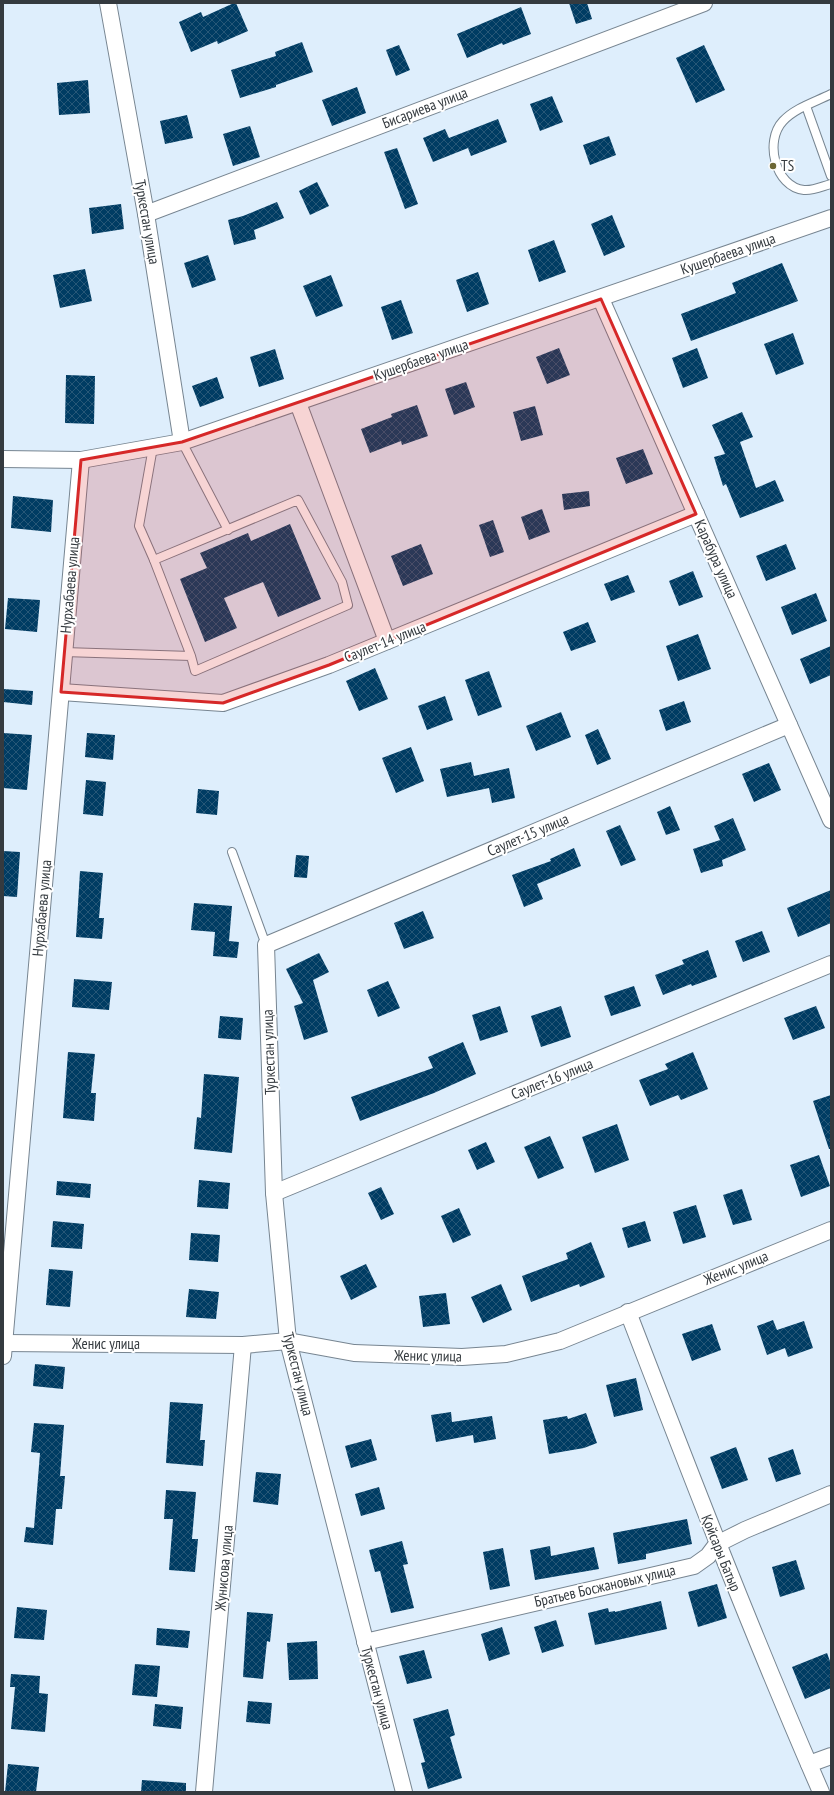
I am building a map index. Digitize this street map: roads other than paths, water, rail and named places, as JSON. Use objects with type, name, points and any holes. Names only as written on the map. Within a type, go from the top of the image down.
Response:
[{"type":"street","name":"Туркестан улица","points":[[108,3],[146,214],[182,442]]},
{"type":"street","name":"Бисариева улица","points":[[146,214],[704,3]]},
{"type":"street","name":"Кушербаева улица","points":[[3,459],[80,460],[182,442],[601,299],[831,218]]},
{"type":"street","name":"Карабура улица","points":[[601,299],[831,820]]},
{"type":"street","points":[[298,403],[386,641]]},
{"type":"street","name":"Нурхабаева улица","points":[[3,1348],[80,460]]},
{"type":"street","name":"Саулет-14 улица","points":[[61,692],[223,703],[329,665],[696,514]]},
{"type":"street","name":"Саулет-15 улица","points":[[266,945],[789,725]]},
{"type":"street","name":"Туркестан улица","points":[[266,945],[274,1193],[288,1341],[404,1792]]},
{"type":"street","name":"Саулет-16 улица","points":[[274,1193],[831,964]]},
{"type":"street","name":"Женис улица","points":[[3,1348],[243,1345],[288,1341],[354,1353],[462,1357],[506,1354],[560,1341],[831,1230]]},
{"type":"street","name":"Қойсары Батыр","points":[[628,1312],[717,1544],[821,1792]]},
{"type":"street","name":"Жунисова улица","points":[[204,1792],[243,1345]]},
{"type":"street","name":"Братьев Босжановых улица","points":[[365,1642],[694,1566],[708,1556],[717,1544],[745,1530],[831,1494]]},
{"type":"street","points":[[809,1764],[831,1756]]},
{"type":"lane","points":[[831,94],[790,114],[776,131],[773,143],[774,158],[782,175],[794,186],[804,190],[831,184]]},
{"type":"lane","points":[[806,106],[831,176]]},
{"type":"lane","points":[[182,442],[228,530]]},
{"type":"lane","points":[[153,447],[139,526],[154,560],[191,656],[195,671],[348,605],[342,582],[298,500],[154,560]]},
{"type":"lane","points":[[64,652],[191,656]]},
{"type":"lane","points":[[232,852],[266,945]]},
{"type":"place","name":"TS","points":[[773,166]]}]
